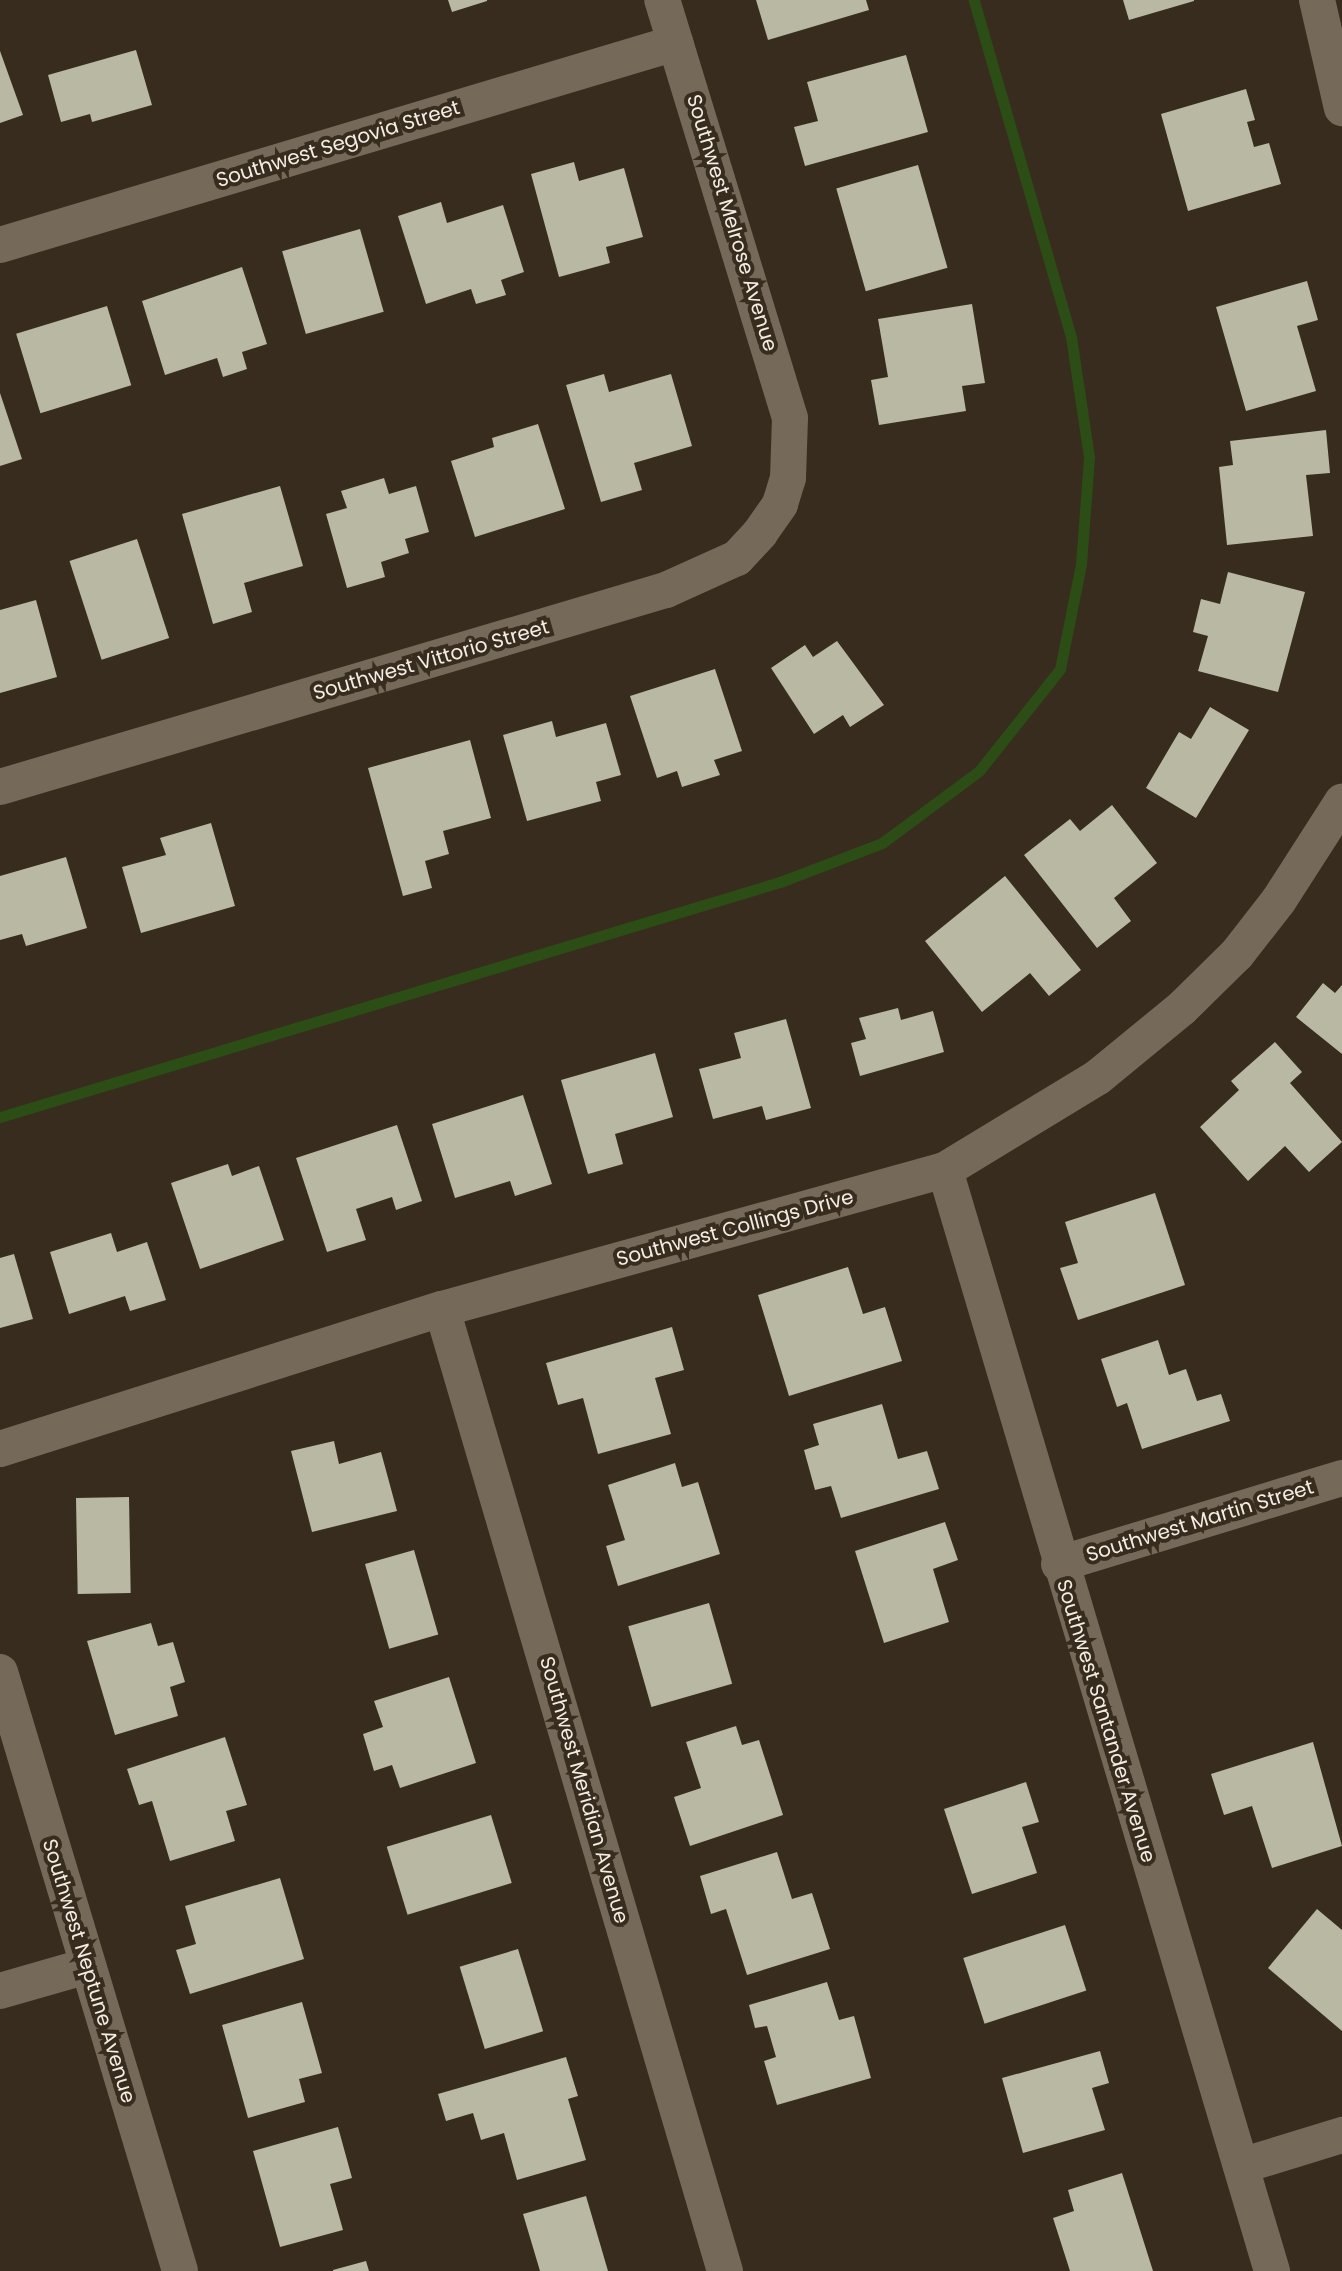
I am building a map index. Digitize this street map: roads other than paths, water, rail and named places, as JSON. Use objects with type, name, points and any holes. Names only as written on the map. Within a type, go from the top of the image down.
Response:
[{"type":"street","name":"Southwest Melrose Avenue","points":[[662,0],[782,382],[791,449]]},
{"type":"street","points":[[1317,0],[1342,108]]},
{"type":"street","name":"Southwest Segovia Street","points":[[0,245],[675,43]]},
{"type":"street","name":"Southwest Vittorio Street","points":[[0,787],[666,590],[709,573],[737,558],[780,504],[791,449]]},
{"type":"street","name":"Southwest Collings Drive","points":[[0,1449],[442,1309],[945,1170],[1098,1077],[1182,1008],[1237,954],[1279,900],[1342,802]]},
{"type":"street","name":"Southwest Santander Avenue","points":[[945,1170],[1059,1564],[1272,2271]]},
{"type":"street","name":"Southwest Meridian Avenue","points":[[442,1309],[725,2271]]},
{"type":"street","name":"Southwest Martin Street","points":[[1059,1564],[1342,1478]]},
{"type":"street","name":"Southwest Neptune Avenue","points":[[0,1672],[180,2271]]},
{"type":"street","points":[[0,1991],[87,1966]]},
{"type":"street","points":[[1241,2166],[1342,2135]]},
{"type":"waterway","points":[[0,1117],[780,882],[882,843],[979,771],[1060,669],[1081,564],[1089,457],[1071,337],[974,0]]}]
